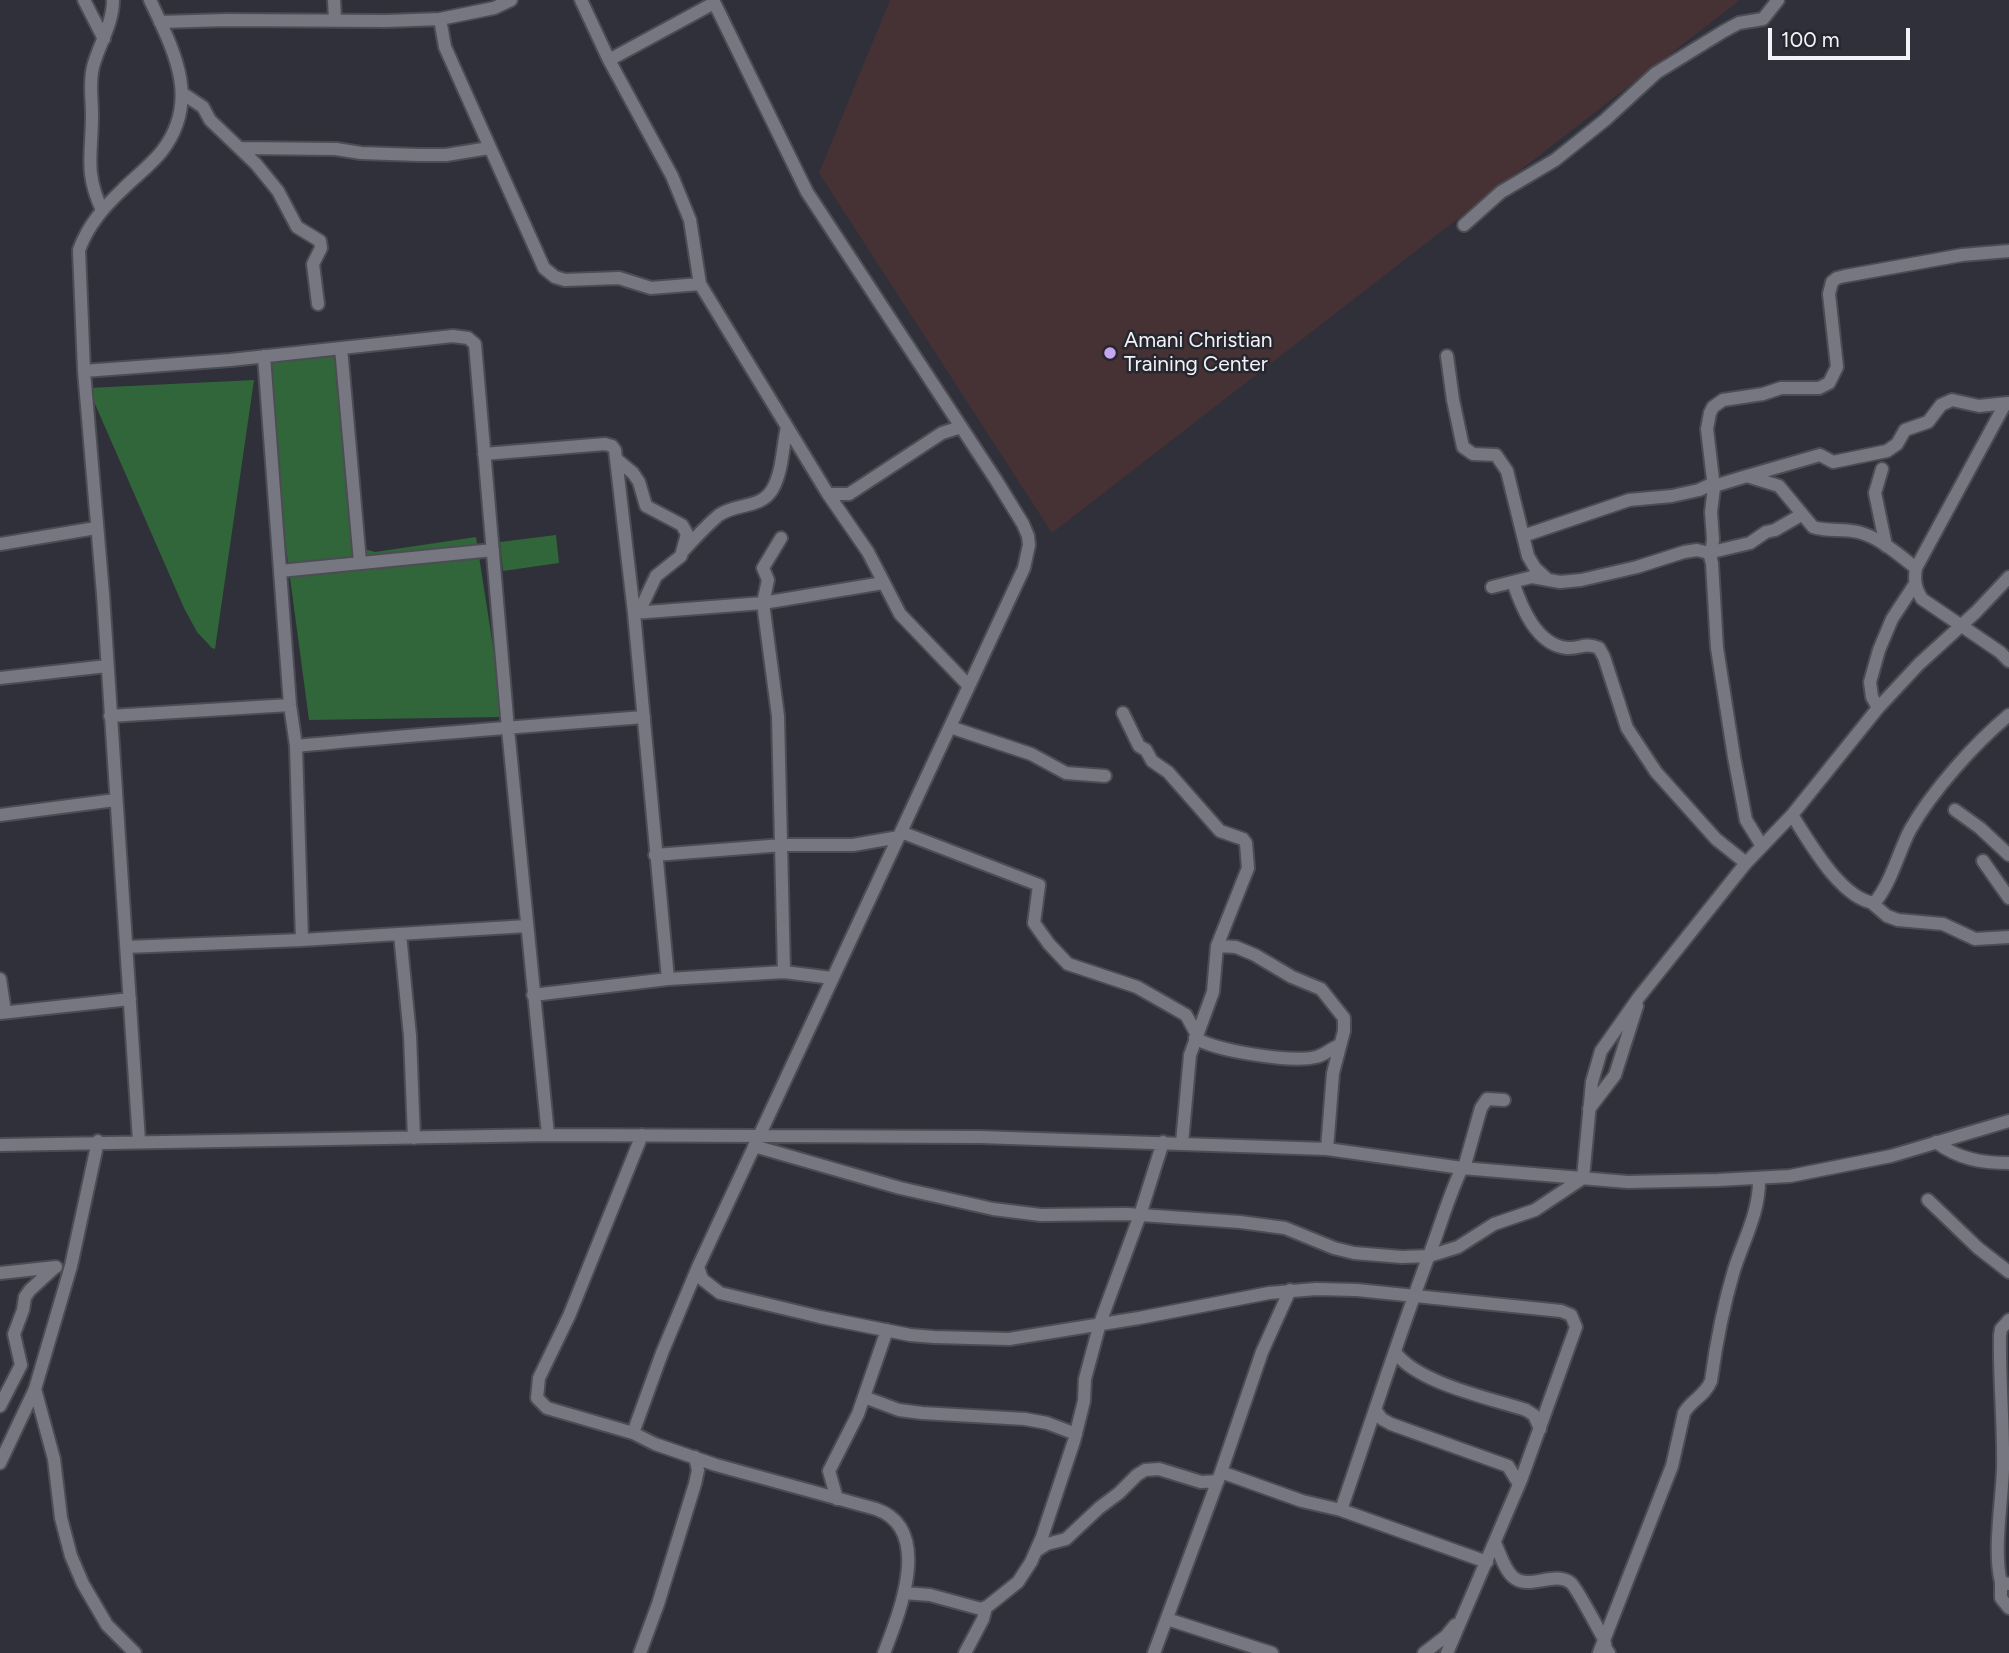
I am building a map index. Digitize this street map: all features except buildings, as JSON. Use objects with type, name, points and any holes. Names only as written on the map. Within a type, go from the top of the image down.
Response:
[{"type":"street","points":[[84,0],[104,39]]},
{"type":"street","points":[[102,210],[93,192],[88,166],[92,110],[91,76],[110,20],[113,0]]},
{"type":"street","points":[[139,1141],[84,371],[79,250],[84,236],[102,210],[162,151],[179,120],[182,93],[180,70],[150,0]]},
{"type":"street","points":[[334,0],[335,19]]},
{"type":"street","points":[[160,22],[440,19],[494,8],[511,0]]},
{"type":"street","points":[[581,0],[609,60],[672,176],[690,220],[700,285],[786,427],[867,552],[900,614],[968,685]]},
{"type":"street","points":[[1464,225],[1501,192],[1555,160],[1605,120],[1656,73],[1731,27],[1763,19],[1778,0]]},
{"type":"street","points":[[609,60],[714,1],[807,192],[996,480],[1028,536],[1024,568],[698,1267],[662,1353],[633,1433]]},
{"type":"street","points":[[440,19],[445,47],[540,261],[549,274],[565,280],[619,278],[646,288],[700,285]]},
{"type":"street","points":[[182,93],[202,107],[210,120],[241,148],[278,191],[297,227],[320,241],[321,248],[313,264],[318,304]]},
{"type":"street","points":[[241,148],[336,149],[361,153],[446,155],[489,148]]},
{"type":"street","points":[[1762,846],[1746,820],[1717,648],[1711,512],[1714,484],[1707,429],[1710,413],[1717,403],[1723,400],[1763,394],[1781,388],[1819,387],[1829,383],[1837,367],[1829,294],[1832,282],[1837,278],[1962,255],[2009,251]]},
{"type":"street","points":[[84,371],[453,336],[475,344],[508,729],[548,1135]]},
{"type":"street","points":[[341,348],[360,562]]},
{"type":"street","points":[[264,356],[290,705],[296,746],[302,940]]},
{"type":"street","points":[[1447,356],[1453,400],[1464,447],[1473,454],[1496,455],[1502,461],[1507,471],[1528,556],[1535,568],[1547,579]]},
{"type":"street","points":[[1523,536],[1629,500],[1672,496],[1699,490],[1820,455],[1833,462],[1887,451],[1897,444],[1905,430],[1928,422],[1941,405],[1952,400],[1979,406],[2009,403]]},
{"type":"street","points":[[2009,403],[2004,406],[1916,568],[1915,584],[1922,599],[2000,652],[2009,661]]},
{"type":"street","points":[[684,550],[719,516],[732,508],[751,505],[770,493],[781,468],[786,427]]},
{"type":"street","points":[[828,494],[849,494],[942,433],[961,427]]},
{"type":"street","points":[[484,454],[605,443],[614,447],[637,613],[655,855],[668,979]]},
{"type":"street","points":[[616,458],[639,482],[646,506],[685,530],[687,534],[681,556],[656,576],[637,613]]},
{"type":"street","points":[[1882,469],[1875,493],[1886,546]]},
{"type":"street","points":[[1747,476],[1779,486],[1801,515],[1816,528],[1859,532],[1886,546],[1916,568]]},
{"type":"street","points":[[1492,587],[1532,577],[1565,581],[1606,575],[1691,550],[1712,554],[1750,543],[1763,533],[1801,515]]},
{"type":"street","points":[[0,544],[96,528]]},
{"type":"street","points":[[781,538],[763,568],[768,580],[764,603],[778,716],[785,972]]},
{"type":"street","points":[[281,571],[493,550]]},
{"type":"street","points":[[1583,1178],[1595,1067],[1601,1051],[1639,997],[1746,863],[1792,815],[1878,708],[1919,664],[2009,577]]},
{"type":"street","points":[[1513,582],[1525,613],[1545,636],[1563,648],[1583,645],[1599,648],[1627,728],[1656,772],[1716,839],[1746,863]]},
{"type":"street","points":[[637,613],[764,603],[883,583]]},
{"type":"street","points":[[1878,708],[1872,697],[1870,682],[1878,650],[1892,619],[1915,584]]},
{"type":"street","points":[[0,678],[107,666]]},
{"type":"street","points":[[110,716],[290,705]]},
{"type":"street","points":[[1123,713],[1139,746],[1146,750],[1152,761],[1168,772],[1220,831],[1243,839],[1246,843],[1248,868],[1217,946],[1213,992],[1189,1065],[1182,1143]]},
{"type":"street","points":[[1872,903],[1877,900],[1909,832],[1932,799],[1983,739],[2009,715]]},
{"type":"street","points":[[296,746],[644,717]]},
{"type":"street","points":[[950,727],[1031,754],[1066,773],[1105,776]]},
{"type":"street","points":[[0,815],[115,800]]},
{"type":"street","points":[[1955,810],[1980,828],[2009,855]]},
{"type":"street","points":[[1792,815],[1828,869],[1886,916],[1898,920],[1943,923],[1975,939],[2009,937]]},
{"type":"street","points":[[655,855],[783,845],[853,845],[900,834],[1039,885],[1034,923],[1068,964],[1137,987],[1186,1015],[1196,1037],[1221,1049],[1308,1058],[1321,1055],[1340,1045]]},
{"type":"street","points":[[1983,861],[2009,898]]},
{"type":"street","points":[[126,947],[302,940],[527,926]]},
{"type":"street","points":[[400,934],[410,1036],[414,1138]]},
{"type":"street","points":[[1217,946],[1236,947],[1326,992],[1344,1018],[1345,1025],[1333,1073],[1327,1149]]},
{"type":"street","points":[[533,995],[668,979],[785,972],[832,978]]},
{"type":"street","points":[[0,979],[2,1012],[130,999]]},
{"type":"street","points":[[1589,1109],[1615,1075],[1639,997]]},
{"type":"street","points":[[1341,1510],[1376,1412],[1412,1296],[1429,1256],[1443,1210],[1463,1168],[1480,1108],[1487,1099],[1504,1100]]},
{"type":"street","points":[[0,1144],[548,1135],[642,1135],[757,1141],[892,1135],[1327,1149],[1463,1168],[1628,1182],[1759,1178],[1836,1168],[1891,1156],[2009,1121]]},
{"type":"street","points":[[642,1135],[569,1316],[544,1367],[536,1391],[538,1401],[547,1408],[633,1433],[655,1444],[716,1465],[884,1512],[904,1534],[909,1563],[904,1592],[884,1653]]},
{"type":"street","points":[[0,1463],[34,1389],[71,1266],[98,1141]]},
{"type":"street","points":[[757,1141],[910,1190],[993,1209],[1041,1215],[1140,1215],[1240,1222],[1285,1228],[1334,1248],[1368,1255],[1429,1256],[1458,1247],[1494,1224],[1535,1210],[1583,1178]]},
{"type":"street","points":[[904,1592],[930,1595],[972,1608],[986,1607],[1018,1583],[1035,1552],[1076,1434],[1084,1401],[1085,1379],[1100,1323],[1140,1215],[1163,1142]]},
{"type":"street","points":[[1936,1142],[1962,1157],[2009,1163]]},
{"type":"street","points":[[1599,1653],[1672,1466],[1684,1413],[1688,1406],[1707,1391],[1711,1381],[1721,1318],[1758,1205],[1759,1178]]},
{"type":"street","points":[[1928,1200],[1978,1248],[2009,1272]]},
{"type":"street","points":[[0,1273],[71,1266]]},
{"type":"street","points":[[698,1267],[707,1284],[720,1293],[887,1330],[934,1337],[1009,1339],[1149,1317],[1290,1290],[1340,1289],[1527,1306],[1571,1315],[1576,1327],[1540,1429],[1495,1543],[1447,1653]]},
{"type":"street","points":[[0,1406],[22,1363],[14,1334],[25,1297],[54,1268]]},
{"type":"street","points":[[1154,1653],[1262,1352],[1290,1290]]},
{"type":"street","points":[[2009,1320],[2001,1329],[1999,1365],[2003,1450],[1999,1558],[2005,1583],[2001,1598],[2009,1608]]},
{"type":"street","points":[[838,1499],[829,1471],[849,1434],[887,1330]]},
{"type":"street","points":[[1999,1365],[2009,1350]]},
{"type":"street","points":[[1395,1352],[1414,1371],[1467,1392],[1526,1410],[1534,1415],[1540,1429]]},
{"type":"street","points":[[34,1389],[54,1460],[61,1518],[71,1556],[83,1584],[107,1625],[135,1653]]},
{"type":"street","points":[[864,1397],[899,1410],[1025,1419],[1047,1423],[1076,1434]]},
{"type":"street","points":[[1376,1412],[1391,1424],[1508,1466],[1519,1484]]},
{"type":"street","points":[[640,1653],[698,1475],[695,1457]]},
{"type":"street","points":[[698,1475],[716,1465]]},
{"type":"street","points":[[1035,1552],[1047,1544],[1066,1539],[1145,1470],[1171,1472],[1201,1482],[1219,1477],[1341,1510],[1487,1562]]},
{"type":"street","points":[[1495,1543],[1510,1575],[1515,1579],[1530,1582],[1559,1578],[1571,1583],[1604,1639],[1609,1653]]},
{"type":"street","points":[[965,1653],[983,1619],[986,1607]]},
{"type":"street","points":[[1424,1653],[1446,1636],[1465,1611]]},
{"type":"street","points":[[1167,1619],[1272,1653]]},
{"type":"shaded area","name":"Amani Christian Training Center","points":[[890,0],[1740,0],[1052,533],[819,173]]},
{"type":"green space","points":[[337,345],[354,546],[375,552],[476,537],[504,717],[309,720],[260,353]]},
{"type":"green space","points":[[254,380],[215,649],[197,632],[184,608],[88,388]]},
{"type":"green space","points":[[556,535],[559,563],[503,571],[500,542]]},
{"type":"place","name":"Amani Christian Training Center","points":[[1110,353]]}]
